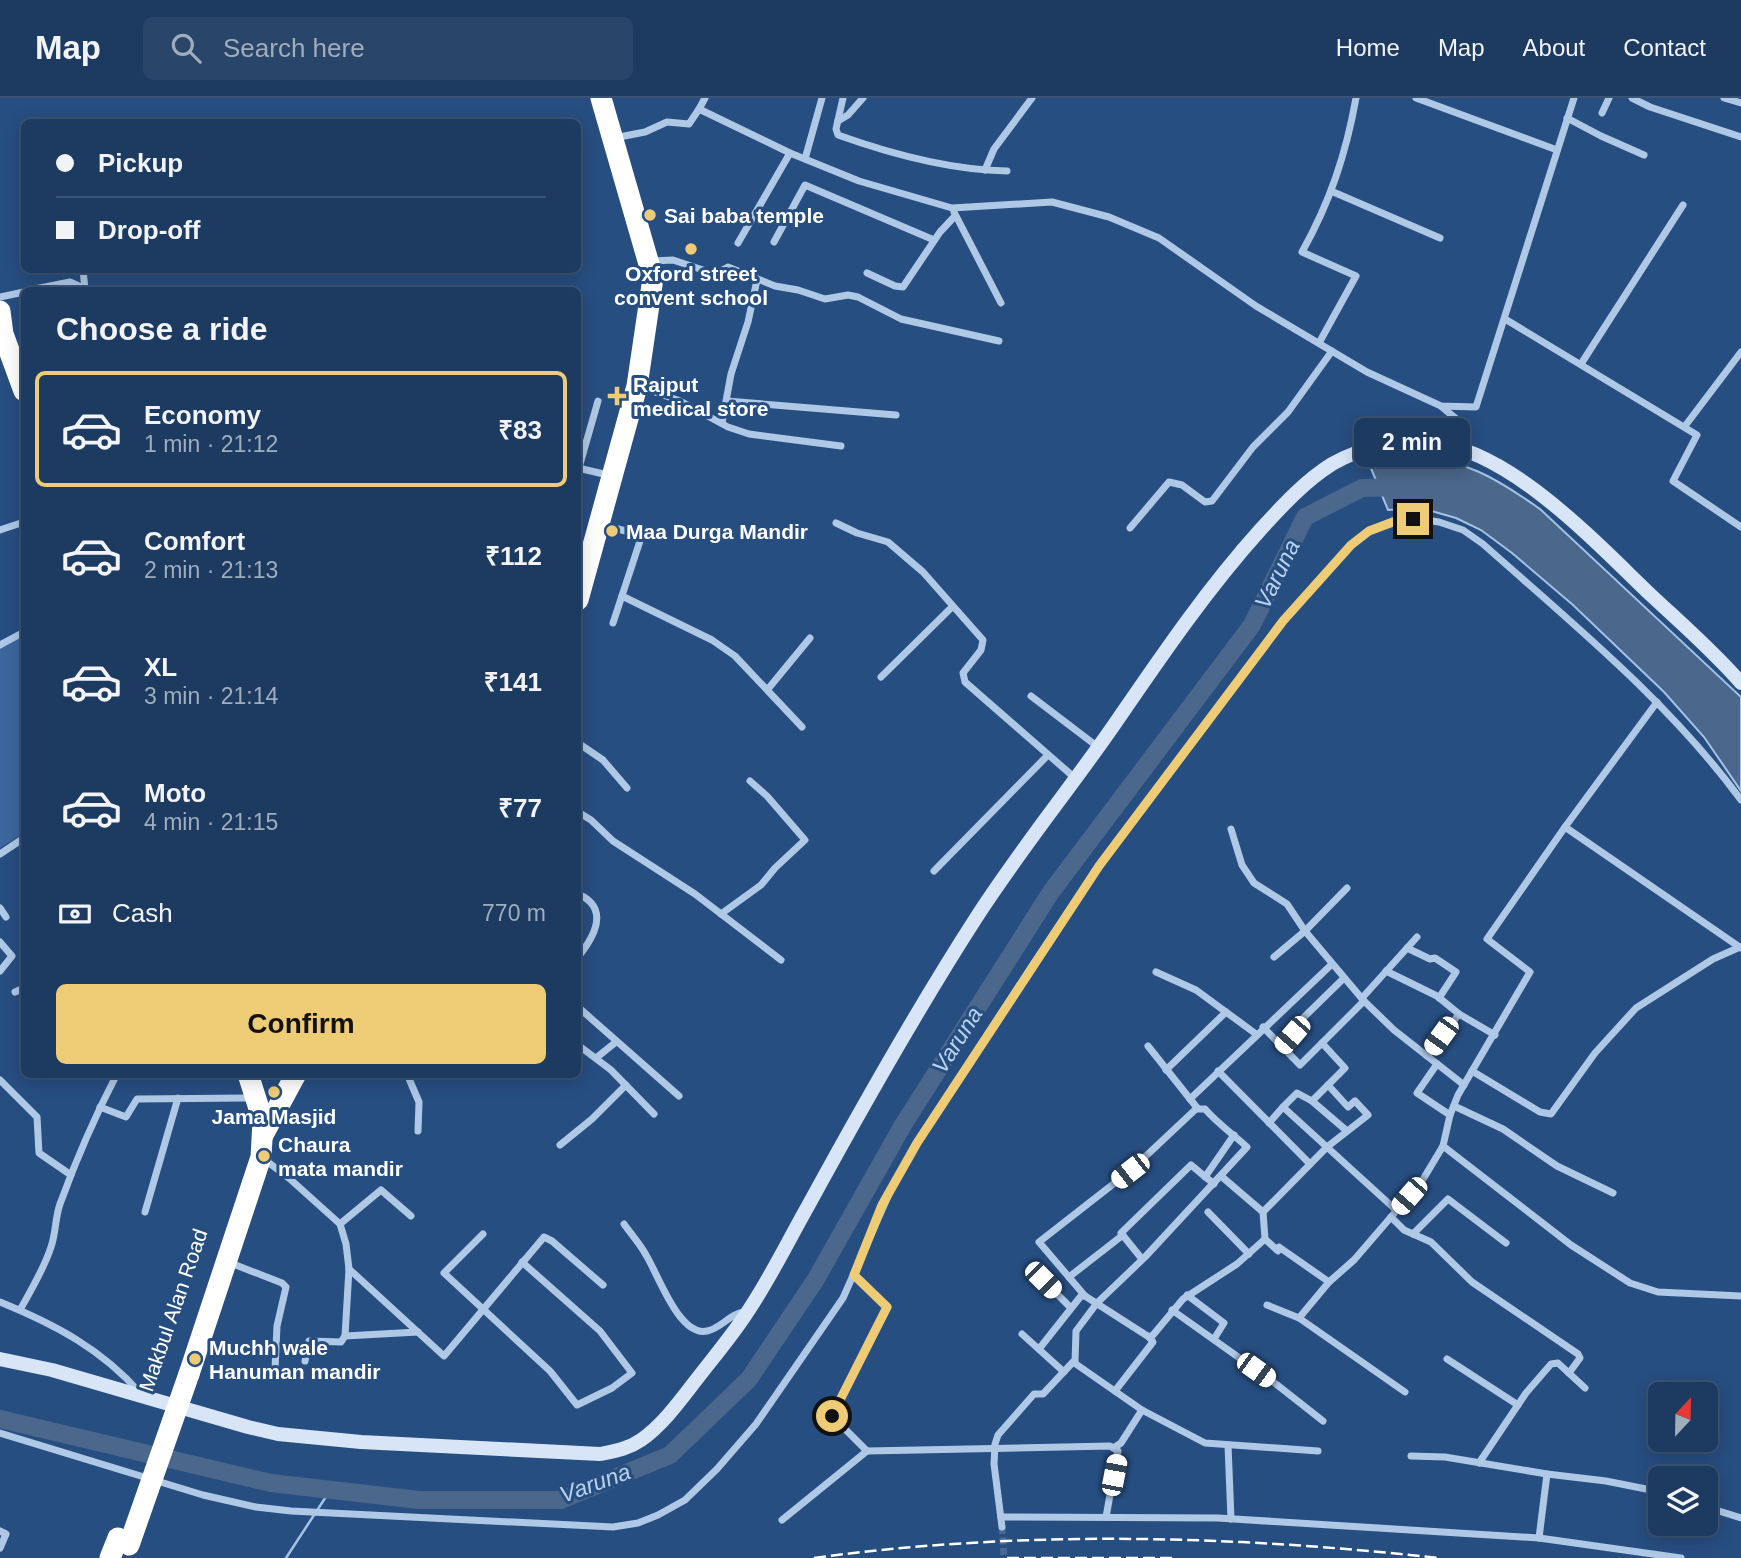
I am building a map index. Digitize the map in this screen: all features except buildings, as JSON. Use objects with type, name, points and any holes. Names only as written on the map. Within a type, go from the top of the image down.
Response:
[{"type":"highway","points":[[581,589],[637,386],[653,278],[594,98]]},
{"type":"highway","points":[[601,98],[608,140],[650,303]]},
{"type":"highway","points":[[0,311],[21,382]]},
{"type":"highway","points":[[5,334],[21,358]]},
{"type":"highway","points":[[581,562],[597,532]]},
{"type":"highway","name":"Makbul Alan Road","points":[[185,1372],[228,1262],[261,1157],[263,1135],[241,1078]]},
{"type":"highway","name":"Makbul Alan Road","points":[[185,1372],[253,1148],[253,1105],[249,1078]]},
{"type":"highway","points":[[253,1105],[278,1078]]},
{"type":"highway","points":[[263,1135],[294,1078]]},
{"type":"highway","points":[[110,1558],[124,1547],[185,1372]]},
{"type":"street","points":[[608,140],[645,132],[667,122],[689,124],[705,98]]},
{"type":"street","points":[[805,159],[821,98]]},
{"type":"street","points":[[843,98],[835,131],[840,136],[928,161],[1007,171]]},
{"type":"street","points":[[838,121],[848,115],[863,98]]},
{"type":"street","points":[[985,170],[994,149],[1032,98]]},
{"type":"street","points":[[1319,343],[1356,276],[1302,252],[1331,191],[1348,142],[1356,98]]},
{"type":"street","points":[[1416,98],[1557,150]]},
{"type":"street","points":[[1441,407],[1476,407],[1574,98]]},
{"type":"street","points":[[1602,113],[1609,98]]},
{"type":"street","points":[[1632,98],[1650,107],[1741,136]]},
{"type":"street","points":[[1724,98],[1741,103]]},
{"type":"street","points":[[699,109],[790,153],[859,181],[954,212],[1052,202],[1110,217],[1159,239],[1256,306],[1367,372],[1441,407],[1460,422],[1461,439],[1457,448]]},
{"type":"street","points":[[1567,118],[1644,155]]},
{"type":"street","points":[[738,243],[790,153]]},
{"type":"street","points":[[774,242],[805,185],[934,240]]},
{"type":"street","points":[[1331,191],[1440,238]]},
{"type":"street","points":[[1581,364],[1683,205]]},
{"type":"street","points":[[867,273],[903,287],[954,212]]},
{"type":"street","points":[[954,212],[1002,303]]},
{"type":"street","points":[[648,261],[673,260],[715,274],[727,267],[779,287],[825,299],[848,295],[858,297],[901,319],[999,341]]},
{"type":"street","points":[[722,423],[731,374],[748,322],[757,280]]},
{"type":"street","points":[[45,287],[70,282],[81,287]]},
{"type":"street","points":[[0,297],[21,293]]},
{"type":"street","points":[[1505,319],[1698,435],[1673,481],[1741,527]]},
{"type":"street","points":[[1130,528],[1170,482],[1182,485],[1205,502],[1213,500],[1253,447],[1288,412],[1332,351]]},
{"type":"street","points":[[1685,426],[1738,363],[1741,352]]},
{"type":"street","points":[[637,386],[680,401],[738,431],[761,437],[841,446]]},
{"type":"street","points":[[582,441],[598,401]]},
{"type":"street","points":[[727,401],[896,415]]},
{"type":"street","points":[[0,1359],[52,1370],[248,1427],[309,1438],[600,1454],[638,1443],[656,1428],[686,1393],[748,1311],[942,973],[1021,851],[1200,603],[1250,542],[1309,480],[1347,456],[1376,447],[1432,443],[1457,448],[1503,470],[1527,484],[1559,510],[1741,683]]},
{"type":"street","points":[[581,470],[613,476]]},
{"type":"street","points":[[0,1433],[203,1495],[256,1507],[291,1511],[612,1527],[638,1523],[685,1500],[748,1433],[843,1298],[882,1205],[917,1143],[1099,866],[1283,621],[1351,545],[1369,531],[1393,522],[1413,519],[1439,522],[1463,530],[1493,552],[1657,702],[1720,771],[1741,800]]},
{"type":"street","points":[[0,530],[21,523]]},
{"type":"street","points":[[836,523],[857,533],[888,542],[923,572],[984,643],[963,673],[963,679],[1075,778]]},
{"type":"street","points":[[597,532],[633,533],[639,538],[639,546],[613,623]]},
{"type":"street","points":[[622,596],[712,640],[735,656],[802,727]]},
{"type":"street","points":[[881,677],[952,607]]},
{"type":"street","points":[[0,645],[21,634]]},
{"type":"street","points":[[768,690],[810,638]]},
{"type":"street","points":[[1031,696],[1098,747]]},
{"type":"street","points":[[1299,1318],[1422,1181],[1443,1146],[1450,1115],[1464,1086],[1531,972],[1487,939],[1657,702]]},
{"type":"street","points":[[581,745],[603,760],[627,788]]},
{"type":"street","points":[[934,871],[1048,755]]},
{"type":"street","points":[[721,914],[761,885],[805,840],[750,781]]},
{"type":"street","points":[[581,814],[613,841],[695,894],[781,960]]},
{"type":"street","points":[[1565,827],[1740,948]]},
{"type":"street","points":[[1231,828],[1247,875],[1262,889],[1287,904],[1331,965],[1363,999],[1464,1086]]},
{"type":"street","points":[[0,854],[21,840]]},
{"type":"street","points":[[1274,957],[1305,931],[1347,888]]},
{"type":"street","points":[[581,896],[594,905],[597,915],[592,936],[581,952]]},
{"type":"street","points":[[0,908],[6,917]]},
{"type":"street","points":[[1263,1027],[1300,1065],[1417,937]]},
{"type":"street","points":[[0,942],[12,956],[0,971]]},
{"type":"street","points":[[1407,948],[1430,959],[1435,958],[1456,972],[1439,998]]},
{"type":"street","points":[[1472,1071],[1540,1112],[1551,1114],[1595,1053],[1636,1008],[1713,959],[1740,948]]},
{"type":"street","points":[[1190,1099],[1331,965]]},
{"type":"street","points":[[1386,971],[1439,998],[1459,1014],[1495,1034]]},
{"type":"street","points":[[1156,972],[1196,990],[1256,1034]]},
{"type":"street","points":[[1282,1047],[1302,1024],[1300,1021],[1344,978]]},
{"type":"street","points":[[15,992],[21,989]]},
{"type":"street","points":[[581,1010],[678,1096]]},
{"type":"street","points":[[1167,1070],[1226,1012]]},
{"type":"street","points":[[1427,1056],[1459,1014]]},
{"type":"street","points":[[596,1058],[616,1042]]},
{"type":"street","points":[[1312,1101],[1345,1068],[1322,1042]]},
{"type":"street","points":[[1002,1527],[994,1464],[998,1435],[1034,1394],[1043,1394],[1074,1362],[1076,1331],[1097,1303],[1247,1147],[1220,1126],[1205,1109],[1197,1108],[1148,1046]]},
{"type":"street","points":[[581,1047],[626,1085],[654,1114]]},
{"type":"street","points":[[1437,1064],[1416,1093],[1450,1115]]},
{"type":"street","points":[[1218,1071],[1310,1164]]},
{"type":"street","points":[[20,1310],[51,1248],[59,1206],[115,1078]]},
{"type":"street","points":[[409,1078],[419,1101],[418,1131]]},
{"type":"street","points":[[0,1080],[37,1116],[39,1153],[71,1175]]},
{"type":"street","points":[[560,1145],[592,1119],[626,1085]]},
{"type":"street","points":[[1328,1085],[1348,1107],[1355,1101],[1368,1115],[1327,1147],[1264,1212],[1265,1239],[1278,1251],[1279,1247],[1329,1282]]},
{"type":"street","points":[[1269,1123],[1297,1093],[1312,1101],[1347,1131]]},
{"type":"street","points":[[100,1107],[126,1117],[137,1099],[178,1098],[253,1105]]},
{"type":"street","points":[[145,1212],[178,1098]]},
{"type":"street","points":[[1454,1106],[1503,1129],[1557,1166],[1613,1193]]},
{"type":"street","points":[[1283,1107],[1393,1214],[1404,1230],[1431,1242],[1472,1282],[1578,1354],[1578,1364],[1569,1373]]},
{"type":"street","points":[[1115,1391],[1153,1342],[1085,1296],[1039,1242],[1130,1171],[1197,1108]]},
{"type":"street","points":[[1205,1177],[1234,1135]]},
{"type":"street","points":[[1443,1146],[1571,1245],[1630,1283],[1658,1292],[1741,1296]]},
{"type":"street","points":[[261,1157],[340,1224],[346,1244],[349,1269],[345,1336],[341,1342],[309,1341],[305,1361]]},
{"type":"street","points":[[1142,1259],[1121,1233],[1191,1165],[1214,1184]]},
{"type":"street","points":[[1222,1176],[1264,1212]]},
{"type":"street","points":[[340,1224],[381,1190],[411,1216]]},
{"type":"street","points":[[1413,1234],[1448,1199],[1506,1243]]},
{"type":"street","points":[[1208,1212],[1249,1254]]},
{"type":"street","points":[[624,1224],[646,1254],[671,1303],[688,1325],[701,1332],[708,1331],[736,1313],[748,1311]]},
{"type":"street","points":[[483,1234],[444,1273],[550,1371],[577,1405],[612,1388],[632,1373],[600,1331],[522,1262]]},
{"type":"street","points":[[1069,1276],[1123,1235]]},
{"type":"street","points":[[349,1269],[444,1356],[544,1237],[603,1285]]},
{"type":"street","points":[[1149,1337],[1187,1295],[1227,1271],[1265,1239]]},
{"type":"street","points":[[228,1262],[286,1287],[277,1326],[275,1369]]},
{"type":"street","points":[[854,1275],[887,1307],[832,1416],[867,1451]]},
{"type":"street","points":[[1043,1280],[1072,1308]]},
{"type":"street","points":[[1187,1295],[1224,1324],[1214,1339]]},
{"type":"street","points":[[1039,1349],[1082,1296],[1085,1296]]},
{"type":"street","points":[[0,1302],[48,1322],[89,1346],[122,1372],[143,1396]]},
{"type":"street","points":[[1267,1305],[1299,1318],[1405,1392]]},
{"type":"street","points":[[1172,1310],[1323,1421]]},
{"type":"street","points":[[345,1336],[418,1332]]},
{"type":"street","points":[[1021,1334],[1064,1372]]},
{"type":"street","points":[[1447,1359],[1518,1405]]},
{"type":"street","points":[[1074,1362],[1142,1410],[1205,1443],[1318,1451]]},
{"type":"street","points":[[1479,1463],[1518,1405],[1551,1364],[1558,1363],[1585,1388]]},
{"type":"street","points":[[782,1520],[867,1451],[1115,1447],[1121,1443],[1142,1410]]},
{"type":"street","points":[[1228,1445],[1231,1519]]},
{"type":"street","points":[[1106,1517],[1118,1451],[1115,1447]]},
{"type":"street","points":[[1411,1456],[1445,1457],[1648,1489]]},
{"type":"street","points":[[1539,1538],[1548,1474]]},
{"type":"street","points":[[1718,1511],[1741,1518]]},
{"type":"street","points":[[1001,1517],[1231,1519],[1539,1538],[1681,1558]]},
{"type":"street","points":[[0,1531],[6,1534],[0,1548]]},
{"type":"shaded area","points":[[1410,456],[1447,461],[1479,472],[1540,509],[1741,697],[1741,791],[1704,737],[1664,692],[1573,605],[1512,553],[1481,530],[1456,518],[1421,508],[1388,510],[1368,461]]},
{"type":"shaded area","points":[[21,634],[21,835],[0,848],[0,645]]},
{"type":"waterway","name":"Varuna","points":[[0,1419],[271,1483],[419,1500],[561,1500],[670,1455],[749,1379],[816,1279],[903,1125],[1051,892],[1252,625],[1305,517],[1362,488],[1402,487]]},
{"type":"waterway","points":[[286,1558],[331,1489]]},
{"type":"tunnel","points":[[1002,1527],[1004,1558]]},
{"type":"railway","points":[[814,1558],[969,1543],[1126,1539],[1282,1544],[1438,1558]]},
{"type":"railway","points":[[1007,1558],[1174,1558]]},
{"type":"place","name":"Sai baba temple","points":[[650,215]]},
{"type":"place","name":"Oxford street convent school","points":[[691,249]]},
{"type":"place","name":"Rajput medical store","points":[[617,396]]},
{"type":"place","name":"Maa Durga Mandir","points":[[612,531]]},
{"type":"place","name":"Jama Masjid","points":[[274,1092]]},
{"type":"place","name":"Chaura mata mandir","points":[[264,1156]]},
{"type":"place","name":"Muchh wale Hanuman mandir","points":[[195,1359]]},
{"type":"route","points":[[832,1416],[887,1307],[854,1275],[882,1205],[931,1121],[1099,866],[1283,621],[1351,545],[1369,531],[1393,522],[1413,519]]}]
